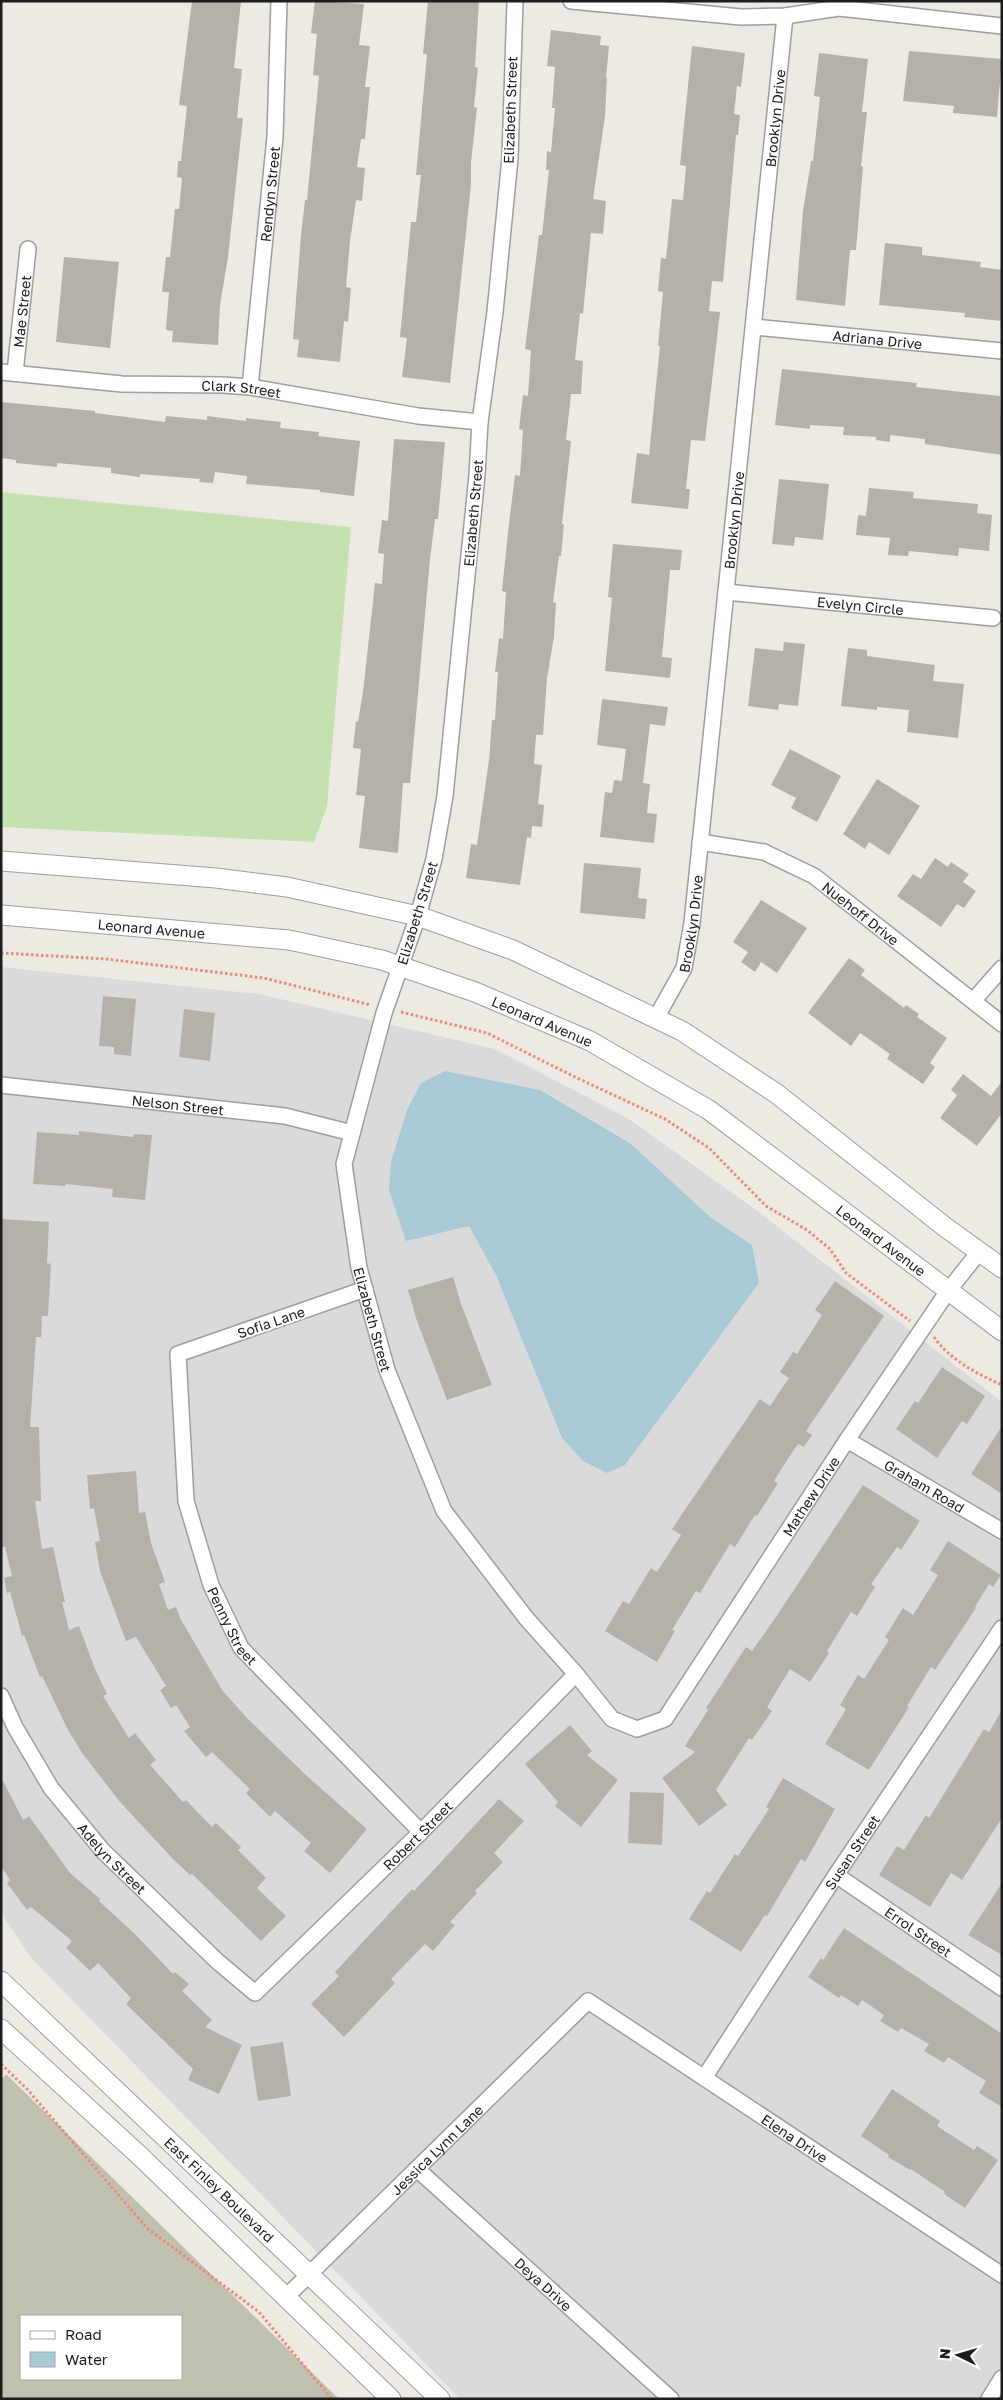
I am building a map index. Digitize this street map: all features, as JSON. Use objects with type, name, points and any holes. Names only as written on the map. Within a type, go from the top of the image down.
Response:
[{"type":"street","name":"Rendyn Street","points":[[250,388],[275,137],[279,1]]},
{"type":"street","name":"Elizabeth Street","points":[[515,1],[510,158],[495,312],[480,422],[477,474],[445,796],[434,859],[418,916],[386,1009],[344,1164],[359,1268],[387,1370],[444,1511],[526,1618],[576,1674],[612,1719],[637,1729]]},
{"type":"street","points":[[571,1],[741,17],[785,16],[839,8],[1002,26]]},
{"type":"street","name":"Brooklyn Drive","points":[[656,1018],[684,968],[692,923],[785,16]]},
{"type":"street","name":"Mae Street","points":[[8,373],[28,249]]},
{"type":"street","name":"Adriana Drive","points":[[754,327],[1002,351]]},
{"type":"street","name":"Clark Street","points":[[8,373],[122,384],[223,385],[418,416],[480,422]]},
{"type":"street","name":"Evelyn Circle","points":[[726,592],[993,618]]},
{"type":"street","name":"Nuehoff Drive","points":[[700,842],[764,852],[814,876],[1002,1024]]},
{"type":"street","points":[[1,861],[216,878],[288,887],[418,916],[513,950],[682,1031],[777,1094],[1002,1268]]},
{"type":"street","name":"Leonard Avenue","points":[[1,915],[289,940],[401,967],[475,992],[590,1041],[709,1110],[1002,1331]]},
{"type":"street","points":[[973,1001],[1002,968]]},
{"type":"street","name":"Nelson Street","points":[[1,1086],[285,1116],[352,1133]]},
{"type":"street","name":"Mathew Drive","points":[[637,1729],[665,1719],[847,1440],[948,1291],[979,1252]]},
{"type":"street","name":"Sofia Lane","points":[[178,1354],[365,1289]]},
{"type":"street","name":"Penny Street","points":[[178,1354],[186,1501],[211,1585],[241,1648],[421,1832]]},
{"type":"street","name":"Graham Road","points":[[847,1440],[1002,1530]]},
{"type":"street","name":"Susan Street","points":[[704,2078],[836,1875],[1002,1628]]},
{"type":"street","name":"Robert Street","points":[[255,1993],[421,1832],[576,1674]]},
{"type":"street","name":"Adelyn Street","points":[[1,1696],[15,1727],[51,1788],[103,1851],[217,1961],[255,1993]]},
{"type":"street","name":"Errol Street","points":[[836,1875],[1002,1988]]},
{"type":"street","name":"East Finley Boulevard","points":[[1,1981],[440,2399]]},
{"type":"street","name":"Elena Drive","points":[[588,2001],[1002,2275]]},
{"type":"street","name":"Jessica Lynn Lane","points":[[286,2297],[588,2001]]},
{"type":"street","points":[[1,2029],[140,2156],[391,2399]]},
{"type":"street","name":"Deya Drive","points":[[417,2169],[670,2399]]},
{"type":"street","points":[[989,2399],[1002,2378]]},
{"type":"path","points":[[1,953],[106,959],[264,978],[487,1033],[665,1119],[709,1148],[766,1206],[807,1230],[830,1249],[846,1273],[933,1337],[942,1349],[983,1377],[1002,1385]]},
{"type":"path","points":[[1,2064],[28,2089],[147,2228],[259,2312],[332,2399]]},
{"type":"shaded area","points":[[1,967],[259,994],[495,1049],[629,1119],[756,1210],[1002,1402],[1002,2399],[460,2399],[32,1959],[1,1913]]},
{"type":"shaded area","points":[[6,2074],[339,2399],[1,2399],[1,2080]]},
{"type":"green space","points":[[1,492],[351,527],[327,806],[314,842],[1,827]]},
{"type":"water","points":[[445,1071],[540,1090],[631,1144],[710,1217],[752,1245],[759,1283],[625,1465],[607,1473],[583,1461],[562,1438],[496,1275],[469,1226],[406,1241],[389,1190],[391,1162],[407,1110],[421,1083]]},
{"type":"building","points":[[192,1],[241,1],[234,68],[242,69],[237,118],[243,118],[228,257],[220,305],[218,345],[172,342],[173,331],[166,330],[169,292],[162,292],[166,257],[170,257],[175,209],[179,209],[182,178],[177,177],[178,161],[181,161],[187,106],[179,105]]},
{"type":"building","points":[[315,1],[364,4],[359,45],[370,46],[365,87],[370,87],[365,139],[361,139],[357,167],[365,168],[362,201],[356,200],[350,241],[346,287],[351,288],[348,322],[344,321],[340,362],[297,357],[299,340],[293,339],[301,235],[305,200],[307,200],[319,76],[313,75],[317,34],[311,33]]},
{"type":"building","points":[[428,1],[479,1],[475,67],[478,68],[474,107],[477,108],[471,163],[471,185],[450,383],[402,377],[407,338],[400,337],[411,222],[416,222],[421,175],[416,175],[427,54],[423,54]]},
{"type":"building","points":[[551,30],[601,36],[600,45],[609,46],[605,116],[593,199],[606,201],[603,234],[591,233],[583,314],[580,313],[575,360],[583,361],[581,394],[571,394],[566,440],[571,441],[562,524],[564,525],[561,556],[559,556],[553,602],[556,603],[554,637],[547,678],[543,735],[536,735],[534,764],[542,765],[538,804],[544,805],[542,827],[532,826],[531,838],[527,837],[520,885],[466,878],[471,844],[477,845],[489,760],[492,720],[495,720],[498,672],[495,672],[499,638],[503,639],[506,592],[502,591],[508,532],[515,475],[520,476],[523,430],[519,429],[523,395],[528,396],[531,350],[525,349],[539,235],[542,235],[549,170],[546,170],[547,151],[551,152],[555,108],[552,108],[555,67],[547,66]]},
{"type":"building","points":[[692,46],[745,53],[741,87],[737,86],[734,114],[740,115],[738,135],[736,135],[723,282],[712,281],[709,311],[720,312],[705,441],[691,440],[686,489],[690,489],[688,509],[631,503],[637,453],[649,455],[660,346],[658,346],[663,292],[658,291],[661,258],[666,259],[672,199],[683,200],[686,166],[680,165]]},
{"type":"building","points":[[909,51],[1002,59],[997,117],[953,113],[954,106],[903,101]]},
{"type":"building","points":[[819,53],[868,59],[862,112],[867,112],[861,166],[863,167],[856,250],[850,250],[845,306],[796,300],[803,211],[811,161],[813,161],[820,97],[814,96]]},
{"type":"building","points":[[885,243],[922,247],[922,255],[981,262],[980,267],[1002,270],[1002,321],[964,317],[965,313],[879,305]]},
{"type":"building","points":[[64,257],[119,262],[110,348],[56,342]]},
{"type":"building","points":[[782,369],[917,383],[916,387],[1000,396],[1002,455],[925,444],[925,439],[890,435],[890,442],[876,440],[876,437],[843,435],[844,427],[810,425],[810,429],[775,425]]},
{"type":"building","points":[[1,402],[95,411],[95,413],[165,422],[166,416],[207,420],[207,416],[246,421],[246,418],[281,422],[280,428],[319,432],[318,436],[360,441],[354,496],[320,492],[320,490],[246,484],[247,476],[215,472],[213,483],[199,482],[200,479],[140,474],[140,477],[111,473],[111,468],[57,463],[57,467],[16,463],[16,460],[1,458]]},
{"type":"building","points":[[394,439],[445,442],[438,519],[435,519],[430,559],[410,783],[403,783],[398,853],[359,848],[365,796],[356,795],[361,749],[353,748],[356,721],[358,722],[363,692],[375,583],[382,584],[384,554],[378,553],[382,520],[388,521]]},
{"type":"building","points":[[779,479],[829,484],[823,540],[795,537],[794,546],[772,544]]},
{"type":"building","points":[[869,488],[914,492],[913,498],[978,504],[977,513],[992,515],[989,551],[959,548],[958,556],[909,551],[908,556],[888,555],[890,538],[856,535],[858,515],[866,516]]},
{"type":"building","points":[[613,544],[682,550],[680,570],[670,570],[662,657],[672,658],[670,678],[605,671],[612,598],[608,597]]},
{"type":"building","points":[[784,642],[805,644],[798,706],[779,704],[778,710],[748,706],[755,648],[783,651]]},
{"type":"building","points":[[848,648],[867,650],[867,656],[935,665],[933,681],[964,684],[958,738],[907,732],[909,710],[877,707],[877,710],[841,706]]},
{"type":"building","points":[[602,699],[668,707],[665,726],[650,724],[643,783],[650,784],[647,813],[657,814],[654,843],[600,837],[605,792],[612,793],[614,780],[622,781],[626,749],[597,745]]},
{"type":"building","points":[[790,749],[841,776],[817,822],[791,808],[796,798],[771,785]]},
{"type":"building","points":[[877,779],[920,806],[889,855],[869,842],[865,849],[843,834]]},
{"type":"building","points":[[935,858],[948,867],[951,862],[969,874],[963,882],[976,891],[964,908],[957,904],[941,927],[897,896],[913,874],[921,879]]},
{"type":"building","points":[[584,863],[641,868],[638,898],[647,899],[645,919],[580,913]]},
{"type":"building","points":[[761,900],[807,928],[777,973],[761,962],[755,972],[741,962],[748,952],[733,942]]},
{"type":"building","points":[[849,958],[865,970],[861,975],[904,1008],[906,1005],[919,1014],[917,1017],[947,1038],[930,1063],[935,1067],[923,1084],[887,1059],[890,1054],[860,1033],[851,1046],[808,1013]]},
{"type":"building","points":[[103,996],[136,999],[131,1056],[114,1054],[114,1047],[99,1046]]},
{"type":"building","points":[[184,1009],[215,1013],[210,1061],[179,1057]]},
{"type":"building","points":[[963,1074],[991,1096],[1002,1081],[1002,1113],[977,1146],[940,1118],[957,1095],[951,1090]]},
{"type":"building","points":[[79,1131],[133,1137],[134,1134],[152,1135],[145,1200],[112,1197],[113,1189],[66,1184],[65,1186],[33,1184],[37,1132],[79,1135]]},
{"type":"building","points":[[1,1219],[49,1222],[47,1263],[51,1264],[48,1316],[42,1316],[41,1337],[36,1337],[30,1427],[39,1427],[41,1501],[35,1501],[42,1549],[53,1547],[65,1602],[62,1602],[69,1630],[79,1626],[95,1669],[107,1694],[103,1696],[129,1738],[135,1733],[156,1760],[150,1765],[183,1802],[186,1800],[212,1827],[216,1823],[241,1847],[238,1850],[266,1878],[257,1888],[286,1916],[261,1941],[192,1874],[190,1875],[173,1859],[120,1802],[82,1753],[67,1728],[42,1676],[40,1677],[24,1635],[22,1636],[10,1592],[7,1593],[4,1578],[12,1576],[5,1547],[1,1547]]},
{"type":"building","points":[[453,1277],[461,1304],[492,1385],[447,1400],[417,1321],[408,1290]]},
{"type":"building","points":[[835,1281],[884,1316],[806,1431],[812,1435],[804,1447],[798,1444],[787,1460],[774,1481],[778,1483],[757,1516],[755,1515],[735,1547],[730,1544],[700,1593],[696,1591],[672,1630],[675,1631],[657,1662],[605,1631],[623,1601],[629,1604],[651,1568],[657,1572],[681,1535],[672,1529],[760,1399],[770,1406],[789,1378],[780,1372],[793,1352],[797,1354],[822,1315],[815,1310]]},
{"type":"building","points":[[942,1367],[985,1396],[967,1424],[962,1421],[937,1458],[896,1429],[915,1401],[918,1403]]},
{"type":"building","points":[[1002,1426],[1002,1494],[971,1474]]},
{"type":"building","points":[[136,1471],[139,1513],[145,1512],[151,1543],[165,1582],[159,1584],[168,1610],[176,1607],[180,1618],[222,1690],[248,1719],[308,1777],[367,1829],[330,1873],[304,1851],[311,1843],[275,1811],[270,1817],[246,1793],[250,1789],[212,1752],[206,1757],[184,1731],[190,1727],[176,1705],[171,1708],[160,1690],[166,1686],[136,1637],[126,1641],[100,1571],[95,1542],[100,1541],[94,1508],[90,1509],[87,1475]]},
{"type":"building","points":[[863,1485],[920,1521],[901,1550],[897,1547],[871,1584],[875,1587],[857,1616],[851,1612],[827,1651],[829,1653],[810,1682],[790,1669],[767,1707],[772,1711],[752,1740],[749,1738],[716,1790],[727,1805],[699,1826],[662,1778],[695,1752],[685,1746],[708,1710],[706,1708],[746,1647],[752,1651],[776,1617]]},
{"type":"building","points":[[948,1541],[1001,1575],[993,1587],[989,1584],[976,1608],[935,1670],[931,1667],[907,1706],[909,1707],[869,1770],[825,1744],[846,1709],[840,1705],[858,1675],[864,1679],[889,1640],[885,1637],[903,1608],[913,1615],[938,1575],[930,1570]]},
{"type":"building","points":[[1002,1710],[1002,1818],[962,1880],[951,1873],[930,1907],[879,1875],[897,1846],[904,1850],[926,1815],[929,1818],[984,1729],[989,1732]]},
{"type":"building","points":[[570,1725],[592,1751],[587,1755],[618,1780],[581,1827],[555,1806],[558,1802],[525,1764]]},
{"type":"building","points":[[1,1777],[23,1820],[29,1816],[70,1873],[100,1899],[99,1901],[136,1935],[173,1974],[175,1972],[189,1984],[182,1991],[212,2020],[205,2027],[242,2045],[219,2094],[188,2080],[193,2069],[126,2004],[131,1998],[98,1963],[90,1971],[66,1948],[72,1941],[31,1907],[27,1910],[7,1883],[10,1880],[1,1866]]},
{"type":"building","points":[[783,1778],[835,1809],[805,1862],[801,1859],[767,1916],[765,1915],[741,1952],[689,1919],[707,1891],[710,1893],[735,1854],[738,1856],[769,1809],[766,1807]]},
{"type":"building","points":[[630,1792],[664,1793],[662,1845],[628,1843]]},
{"type":"building","points":[[499,1799],[524,1821],[494,1853],[503,1862],[475,1891],[477,1893],[450,1922],[455,1925],[433,1951],[425,1944],[391,1979],[395,1983],[344,2037],[311,2004],[339,1976],[335,1972],[412,1889],[414,1891]]},
{"type":"building","points":[[1002,1883],[1002,1955],[968,1935]]},
{"type":"building","points":[[844,1928],[1002,2034],[1002,2107],[979,2093],[986,2081],[948,2057],[944,2063],[924,2051],[929,2044],[901,2028],[898,2032],[880,2021],[884,2015],[862,2000],[858,2006],[841,1995],[839,1998],[808,1977],[821,1958],[823,1960]]},
{"type":"building","points":[[283,2042],[291,2096],[258,2101],[250,2047]]},
{"type":"building","points":[[892,2089],[940,2121],[937,2126],[974,2150],[977,2146],[998,2160],[965,2208],[911,2169],[888,2157],[889,2155],[861,2136]]}]
